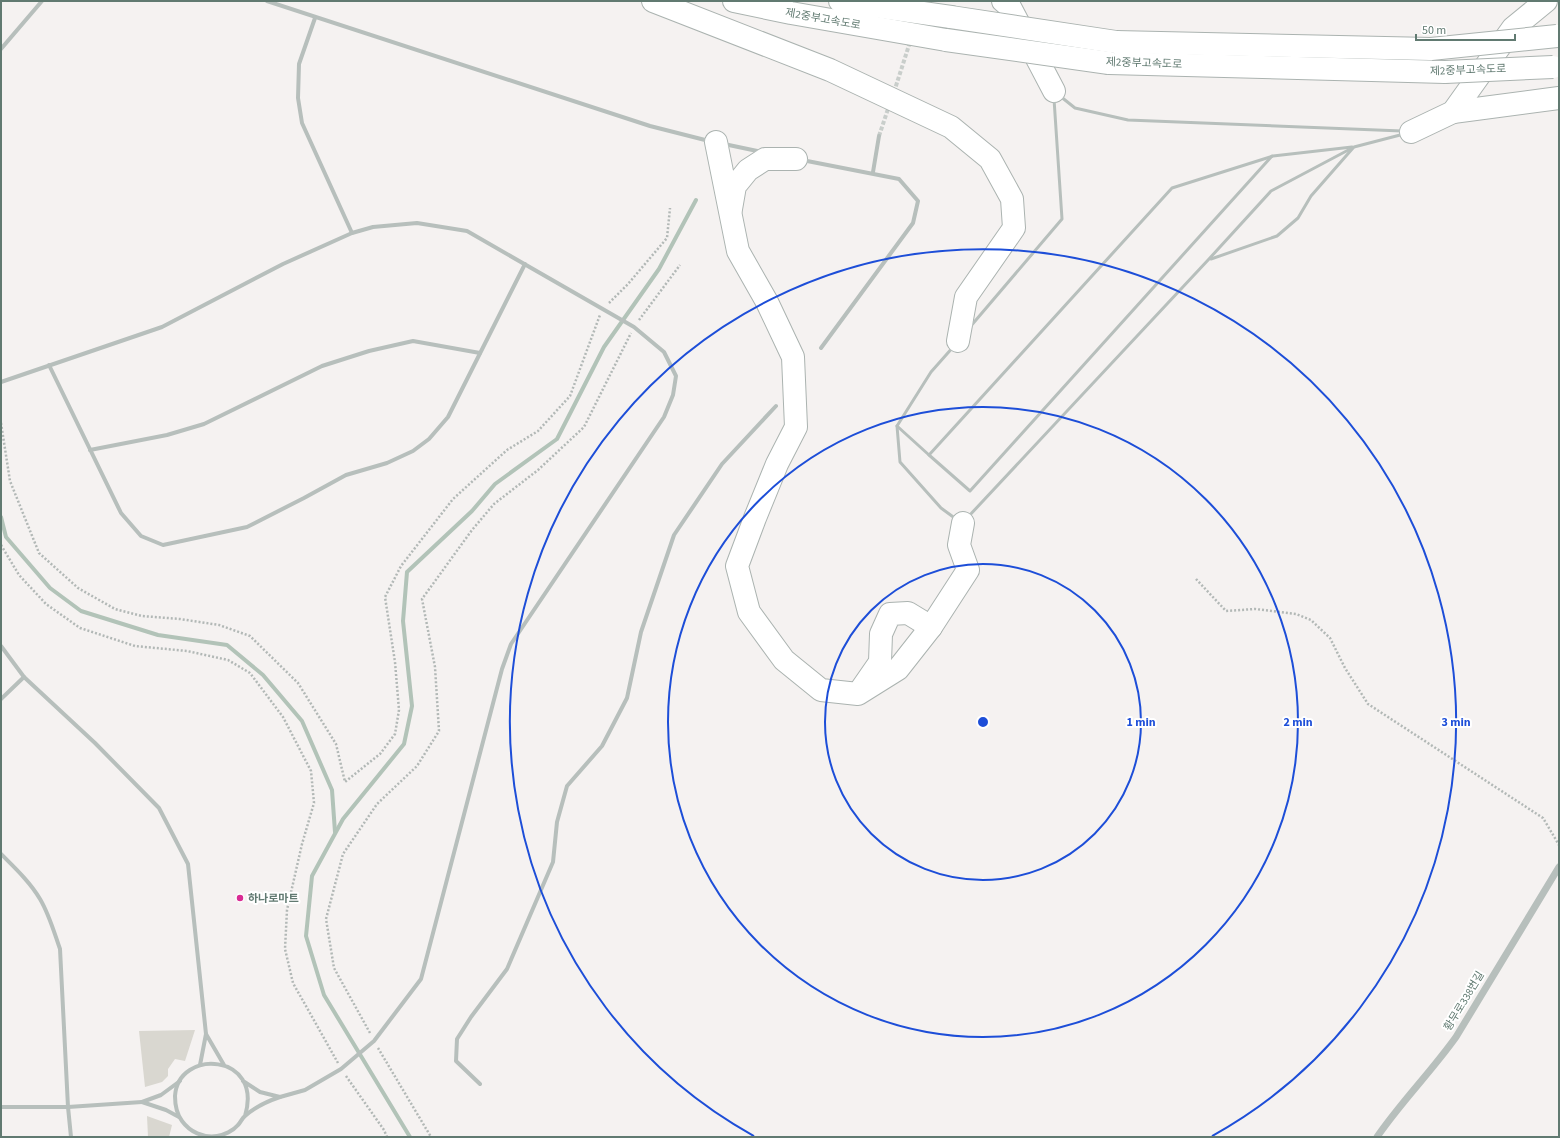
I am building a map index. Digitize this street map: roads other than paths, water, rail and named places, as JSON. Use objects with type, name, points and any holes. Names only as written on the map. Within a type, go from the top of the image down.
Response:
[{"type":"highway","points":[[654,1],[837,74],[951,127],[990,159],[1012,199],[1014,228],[966,297],[963,335]]},
{"type":"highway","name":"제2중부고속도로","points":[[734,1],[791,13],[946,40],[1109,63],[1445,72],[1556,67]]},
{"type":"highway","name":"제2중부고속도로","points":[[840,1],[1116,42],[1431,49],[1558,36]]},
{"type":"highway","points":[[1002,1],[1010,7],[1054,91]]},
{"type":"highway","points":[[1453,112],[1513,28],[1546,1]]},
{"type":"highway","points":[[1411,132],[1453,112],[1559,98]]},
{"type":"highway","points":[[716,142],[738,251],[767,302],[793,357],[796,427],[755,518],[737,566],[749,612],[784,660],[821,690],[858,694],[898,669],[931,627],[968,570],[959,545],[963,523]]},
{"type":"highway","points":[[730,214],[735,186],[748,170],[766,159],[796,159]]},
{"type":"highway","points":[[858,694],[880,662],[881,634],[890,614],[908,613],[931,627]]},
{"type":"street","points":[[1,49],[42,1]]},
{"type":"street","points":[[267,1],[315,18],[650,126],[767,153]]},
{"type":"street","points":[[315,18],[299,64],[298,98],[302,123],[352,233]]},
{"type":"street","points":[[873,172],[879,136]]},
{"type":"street","points":[[774,154],[873,172],[899,179],[918,201],[912,223],[821,348]]},
{"type":"street","points":[[1,382],[162,327],[283,264],[352,233],[373,227],[417,223],[467,231],[634,326],[664,352],[676,376],[673,395],[664,417],[512,644],[502,669],[421,979],[374,1041],[341,1069],[305,1090],[268,1101],[244,1116]]},
{"type":"street","points":[[49,365],[121,513],[141,536],[163,545],[247,527],[346,475],[387,463],[413,450],[429,439],[448,416],[525,264]]},
{"type":"street","points":[[90,450],[167,435],[204,424],[322,366],[370,351],[412,341],[480,353]]},
{"type":"street","points":[[480,1084],[456,1061],[457,1039],[471,1017],[507,969],[531,914],[553,862],[557,822],[567,786],[602,746],[628,698],[641,632],[674,535],[722,464],[776,406]]},
{"type":"street","points":[[1,646],[24,677],[95,743],[159,808],[188,864],[206,1034],[200,1065]]},
{"type":"street","points":[[1,699],[24,677]]},
{"type":"street","points":[[1,854],[19,872],[40,899],[53,928],[60,949],[71,1137]]},
{"type":"street","name":"황무로338번길","points":[[1376,1137],[1405,1100],[1438,1063],[1456,1037],[1559,867]]},
{"type":"street","points":[[206,1034],[224,1065]]},
{"type":"street","points":[[1,1107],[68,1106],[142,1102],[161,1095],[192,1069],[200,1065],[212,1063],[224,1065],[235,1071],[243,1081],[248,1092],[248,1104],[244,1116],[238,1126],[228,1135],[206,1136],[195,1133]]},
{"type":"street","points":[[178,1117],[175,1105],[175,1092],[180,1080]]},
{"type":"street","points":[[243,1081],[260,1092],[280,1097]]},
{"type":"street","points":[[142,1102],[166,1110],[178,1117],[185,1126],[198,1137]]},
{"type":"lane","points":[[1054,91],[1062,219],[931,372],[897,426],[900,462],[941,508],[963,523],[1210,259],[1271,191],[1354,147]]},
{"type":"lane","points":[[1054,91],[1075,108],[1128,120],[1411,132]]},
{"type":"lane","points":[[929,455],[1172,188],[1273,156],[1354,147],[1411,132]]},
{"type":"lane","points":[[1210,259],[1278,236],[1298,218],[1311,196],[1354,147]]},
{"type":"lane","points":[[897,426],[970,492],[1273,156]]},
{"type":"waterway","points":[[410,1137],[324,995],[306,936],[312,876],[343,819],[404,744],[412,706],[403,621],[407,572],[472,511],[495,484],[557,439],[604,347],[659,269],[696,200]]},
{"type":"waterway","points":[[1,517],[6,537],[50,588],[81,611],[158,635],[227,645],[263,675],[302,721],[332,790],[335,832]]},
{"type":"tunnel","points":[[894,92],[911,39]]},
{"type":"tunnel","points":[[879,136],[889,106]]},
{"type":"place","name":"하나로마트","points":[[240,898]]}]
